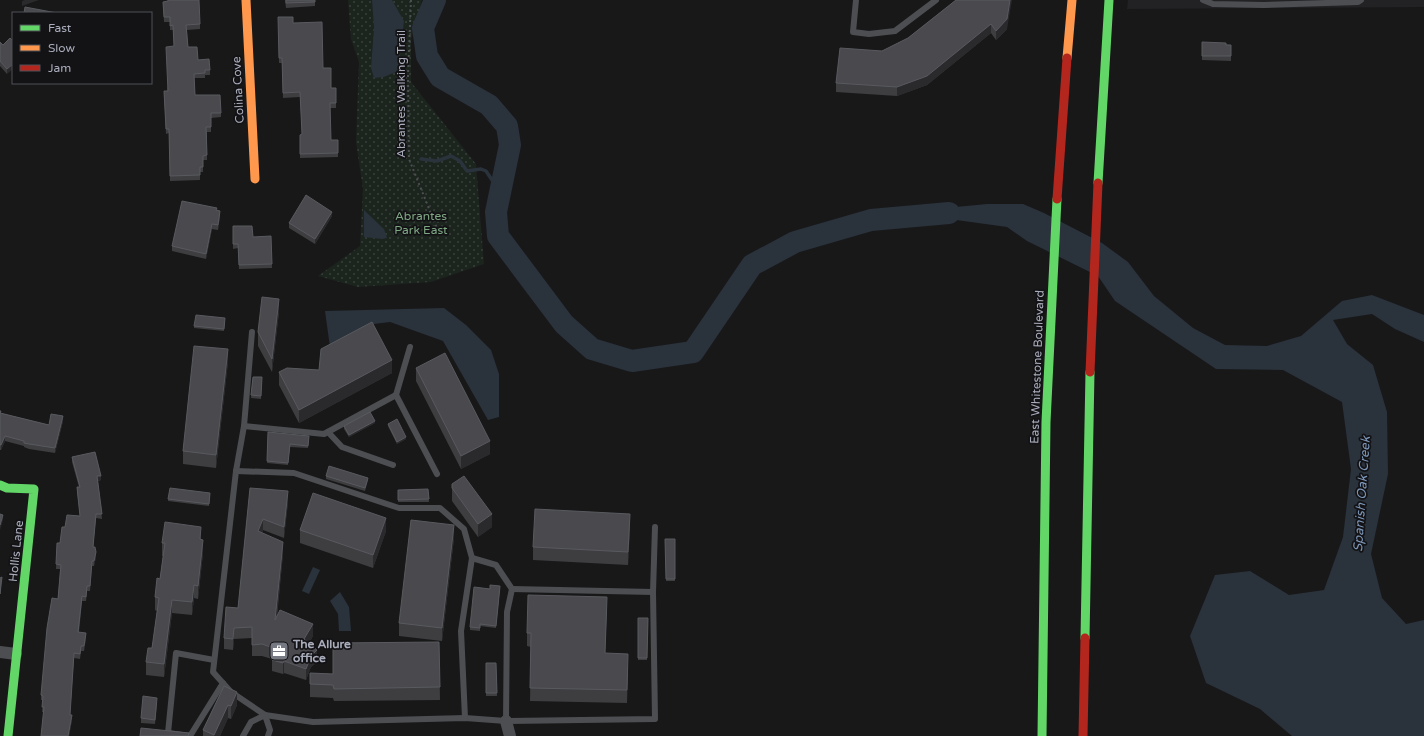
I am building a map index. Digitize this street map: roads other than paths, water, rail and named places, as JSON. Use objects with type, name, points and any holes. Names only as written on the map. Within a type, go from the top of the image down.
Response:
[{"type":"main road","name":"Colina Cove","points":[[246,0],[255,179]]},
{"type":"main road","name":"East Whitestone Boulevard","points":[[1042,736],[1045,487],[1050,318],[1062,118],[1072,0]]},
{"type":"main road","points":[[1083,736],[1091,346],[1100,146],[1110,0]]},
{"type":"main road","name":"Hollis Lane","points":[[0,485],[7,488],[34,489],[8,736]]},
{"type":"street","points":[[0,652],[16,654]]},
{"type":"street","points":[[506,721],[510,736]]},
{"type":"lane","points":[[856,0],[853,32],[869,34],[895,31],[936,0]]},
{"type":"lane","points":[[1203,0],[1213,4],[1264,5],[1358,2],[1361,0]]},
{"type":"lane","points":[[252,332],[244,426],[236,471],[213,672],[231,692],[265,715],[320,722],[465,718],[506,721],[655,719],[653,592],[655,527]]},
{"type":"lane","points":[[410,347],[396,395],[437,474]]},
{"type":"lane","points":[[244,426],[324,434],[396,395]]},
{"type":"lane","points":[[328,432],[339,446],[393,465]]},
{"type":"lane","points":[[236,471],[294,473],[399,508],[440,508],[464,529],[472,558],[461,631],[465,718]]},
{"type":"lane","points":[[472,558],[496,564],[512,590],[507,612],[506,721]]},
{"type":"lane","points":[[512,590],[653,592]]},
{"type":"lane","points":[[214,660],[176,653],[168,733],[190,736],[223,683]]},
{"type":"lane","points":[[243,736],[251,722],[265,715]]},
{"type":"lane","points":[[265,715],[270,730],[268,736]]},
{"type":"water","points":[[372,0],[392,0],[404,21],[399,64],[396,72],[384,77],[374,78],[371,68],[374,28]]},
{"type":"water","points":[[987,204],[1023,204],[1044,213],[1102,243],[1128,262],[1154,296],[1193,328],[1225,345],[1267,346],[1301,336],[1342,301],[1372,295],[1424,315],[1424,342],[1395,329],[1372,314],[1333,320],[1347,344],[1373,365],[1387,412],[1388,474],[1371,554],[1382,598],[1406,624],[1424,620],[1424,736],[1292,736],[1260,709],[1206,683],[1190,636],[1215,575],[1250,571],[1289,595],[1324,590],[1343,537],[1351,469],[1342,402],[1283,370],[1216,369],[1115,301],[1098,276],[1027,241],[1007,227],[920,215],[935,209]]},
{"type":"water","points":[[364,210],[384,229],[387,238],[382,239],[364,237]]},
{"type":"water","points":[[444,308],[466,325],[491,350],[499,374],[499,417],[488,420],[443,341],[390,322],[374,324],[330,347],[325,311]]},
{"type":"water","points":[[313,567],[320,570],[309,594],[302,591]]},
{"type":"water","points":[[340,592],[349,607],[351,631],[339,631],[338,614],[330,601]]},
{"type":"waterway","name":"Spanish Oak Creek","points":[[435,0],[423,28],[427,56],[440,77],[489,105],[507,126],[510,145],[496,212],[498,236],[564,324],[592,349],[632,361],[693,352],[752,265],[795,242],[871,220],[949,213]]},
{"type":"waterway","points":[[421,159],[437,161],[451,156],[460,161],[467,171],[481,169],[486,171],[500,192]]},
{"type":"place","name":"The Allure office","points":[[279,651]]},
{"type":"park label","name":"Abrantes Park East","points":[[421,223]]}]
